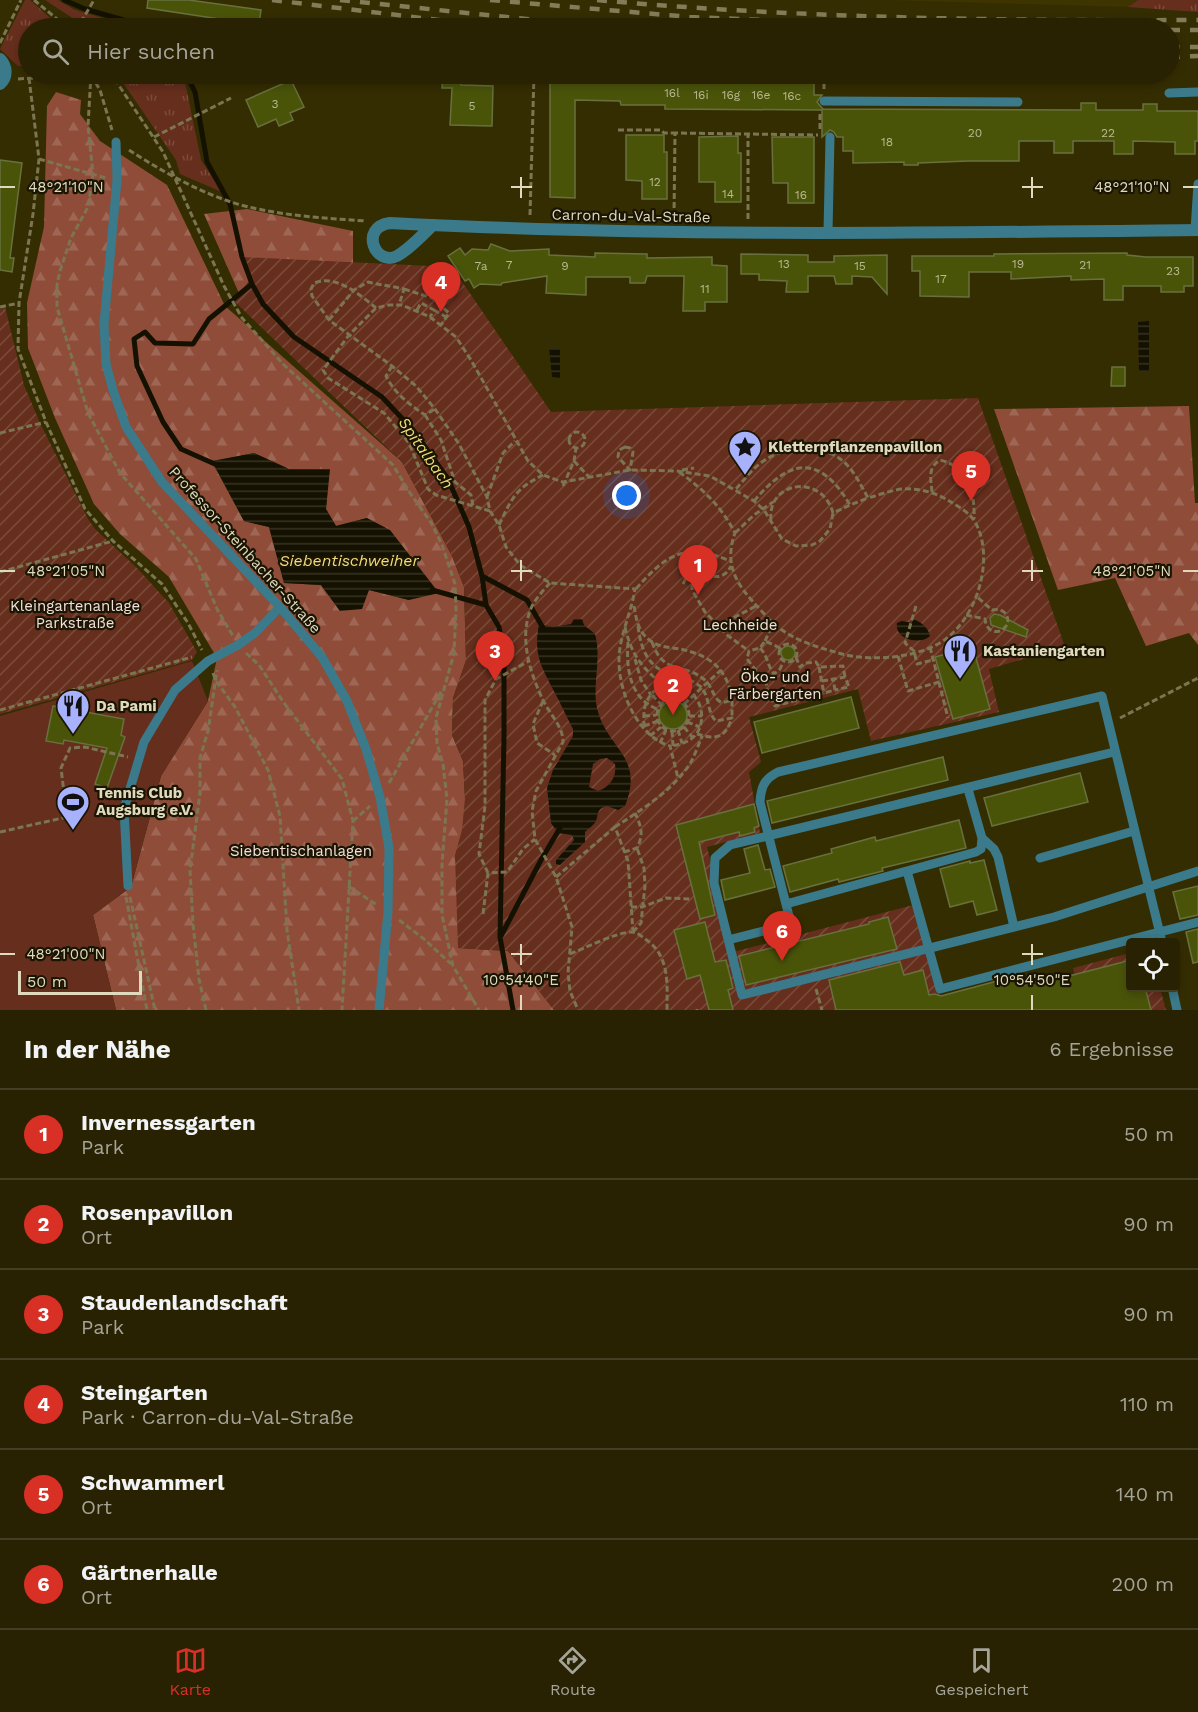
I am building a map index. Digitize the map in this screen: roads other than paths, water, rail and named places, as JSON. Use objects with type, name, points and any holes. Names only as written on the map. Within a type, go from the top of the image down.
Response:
[{"type":"street","points":[[0,59],[4,64],[2,82]]},
{"type":"street","name":"Carron-du-Val-Straße","points":[[433,225],[397,255],[386,257],[376,251],[372,241],[375,230],[379,226],[390,223],[674,232],[1197,230]]},
{"type":"lane","points":[[1169,93],[1198,92]]},
{"type":"lane","points":[[831,111],[827,101],[1018,102]]},
{"type":"lane","points":[[828,232],[830,137]]},
{"type":"lane","name":"Professor-Steinbacher-Straße","points":[[116,142],[117,180],[104,324],[106,364],[113,390],[126,427],[162,482],[280,607],[322,657],[347,701],[366,749],[380,797],[389,848],[388,912],[379,1010]]},
{"type":"lane","points":[[1197,230],[1198,184]]},
{"type":"lane","points":[[128,886],[124,808],[144,742],[175,690],[208,660],[238,645],[255,633],[280,607]]},
{"type":"lane","points":[[728,940],[791,924],[760,802],[764,781],[778,772],[1102,696],[1161,938]]},
{"type":"lane","points":[[1114,752],[730,845],[715,858],[714,883],[742,995],[1014,927],[1102,903],[1198,871]]},
{"type":"lane","points":[[786,904],[981,849],[982,838],[968,789]]},
{"type":"lane","points":[[1040,858],[1134,831]]},
{"type":"lane","points":[[982,838],[998,856],[1014,927]]},
{"type":"lane","points":[[907,871],[940,989],[1198,922]]},
{"type":"lane","points":[[1173,992],[1177,1010]]},
{"type":"water","points":[[1149,321],[1149,371],[1139,372],[1138,322]]},
{"type":"water","points":[[549,348],[560,348],[560,378],[552,377]]},
{"type":"water","name":"Siebentischweiher","points":[[254,453],[289,469],[330,469],[326,509],[336,526],[367,518],[390,530],[439,593],[409,600],[369,590],[362,609],[340,611],[321,585],[284,583],[269,527],[244,521],[212,461]]},
{"type":"water","points":[[574,619],[582,619],[584,625],[595,634],[598,653],[597,708],[608,734],[628,764],[630,789],[625,806],[618,810],[607,806],[600,810],[595,822],[585,832],[585,842],[560,865],[556,864],[556,860],[574,840],[572,835],[558,833],[551,823],[547,788],[553,770],[573,736],[573,729],[540,661],[537,635],[539,624],[553,627],[571,624]],"holes":[[[607,758],[615,764],[614,777],[609,784],[598,791],[589,787],[593,764],[600,759]]]},
{"type":"water","points":[[913,619],[924,625],[930,636],[926,639],[914,640],[903,637],[899,633],[897,623],[902,621],[912,623]]},
{"type":"waterway","name":"Spitalbach","points":[[64,0],[116,18]]},
{"type":"waterway","name":"Spitalbach","points":[[191,84],[195,92],[207,162],[230,204],[242,257],[252,284],[263,304],[294,337],[382,397],[413,430],[448,479],[469,527],[482,576],[486,605],[499,627],[504,657],[500,937],[513,1010]]},
{"type":"waterway","points":[[217,465],[181,449],[163,422],[137,366],[134,339],[145,332],[155,343],[193,344],[209,319],[252,284]]},
{"type":"waterway","points":[[482,576],[527,600],[543,628]]},
{"type":"waterway","points":[[432,590],[486,605]]},
{"type":"waterway","points":[[501,936],[560,828]]},
{"type":"railway","points":[[272,0],[422,18]]},
{"type":"railway","points":[[340,0],[517,18]]},
{"type":"railway","points":[[490,0],[714,18]]},
{"type":"railway","points":[[597,0],[822,15],[948,18]]},
{"type":"railway","points":[[1180,20],[1198,20]]},
{"type":"railway","points":[[1180,30],[1198,30]]},
{"type":"railway","points":[[1180,47],[1198,47]]},
{"type":"railway","points":[[1180,57],[1198,56]]},
{"type":"place","name":"Steingarten","points":[[441,312]]},
{"type":"place","name":"Kletterpflanzenpavillon","points":[[745,476]]},
{"type":"place","name":"Schwammerl","points":[[971,501]]},
{"type":"place","name":"Invernessgarten","points":[[698,595]]},
{"type":"place","name":"Kastaniengarten","points":[[960,680]]},
{"type":"place","name":"Staudenlandschaft","points":[[495,681]]},
{"type":"place","name":"Rosenpavillon","points":[[673,715]]},
{"type":"place","name":"Da Pami","points":[[73,735]]},
{"type":"place","name":"Tennis Club Augsburg e.V.","points":[[73,831]]},
{"type":"place","name":"Gärtnerhalle","points":[[782,961]]},
{"type":"park label","name":"Kleingartenanlage Parkstraße","points":[[75,614]]},
{"type":"park label","name":"Lechheide","points":[[740,625]]},
{"type":"park label","name":"Öko- und Färbergarten","points":[[775,686]]},
{"type":"park label","name":"Siebentischanlagen","points":[[301,851]]}]
